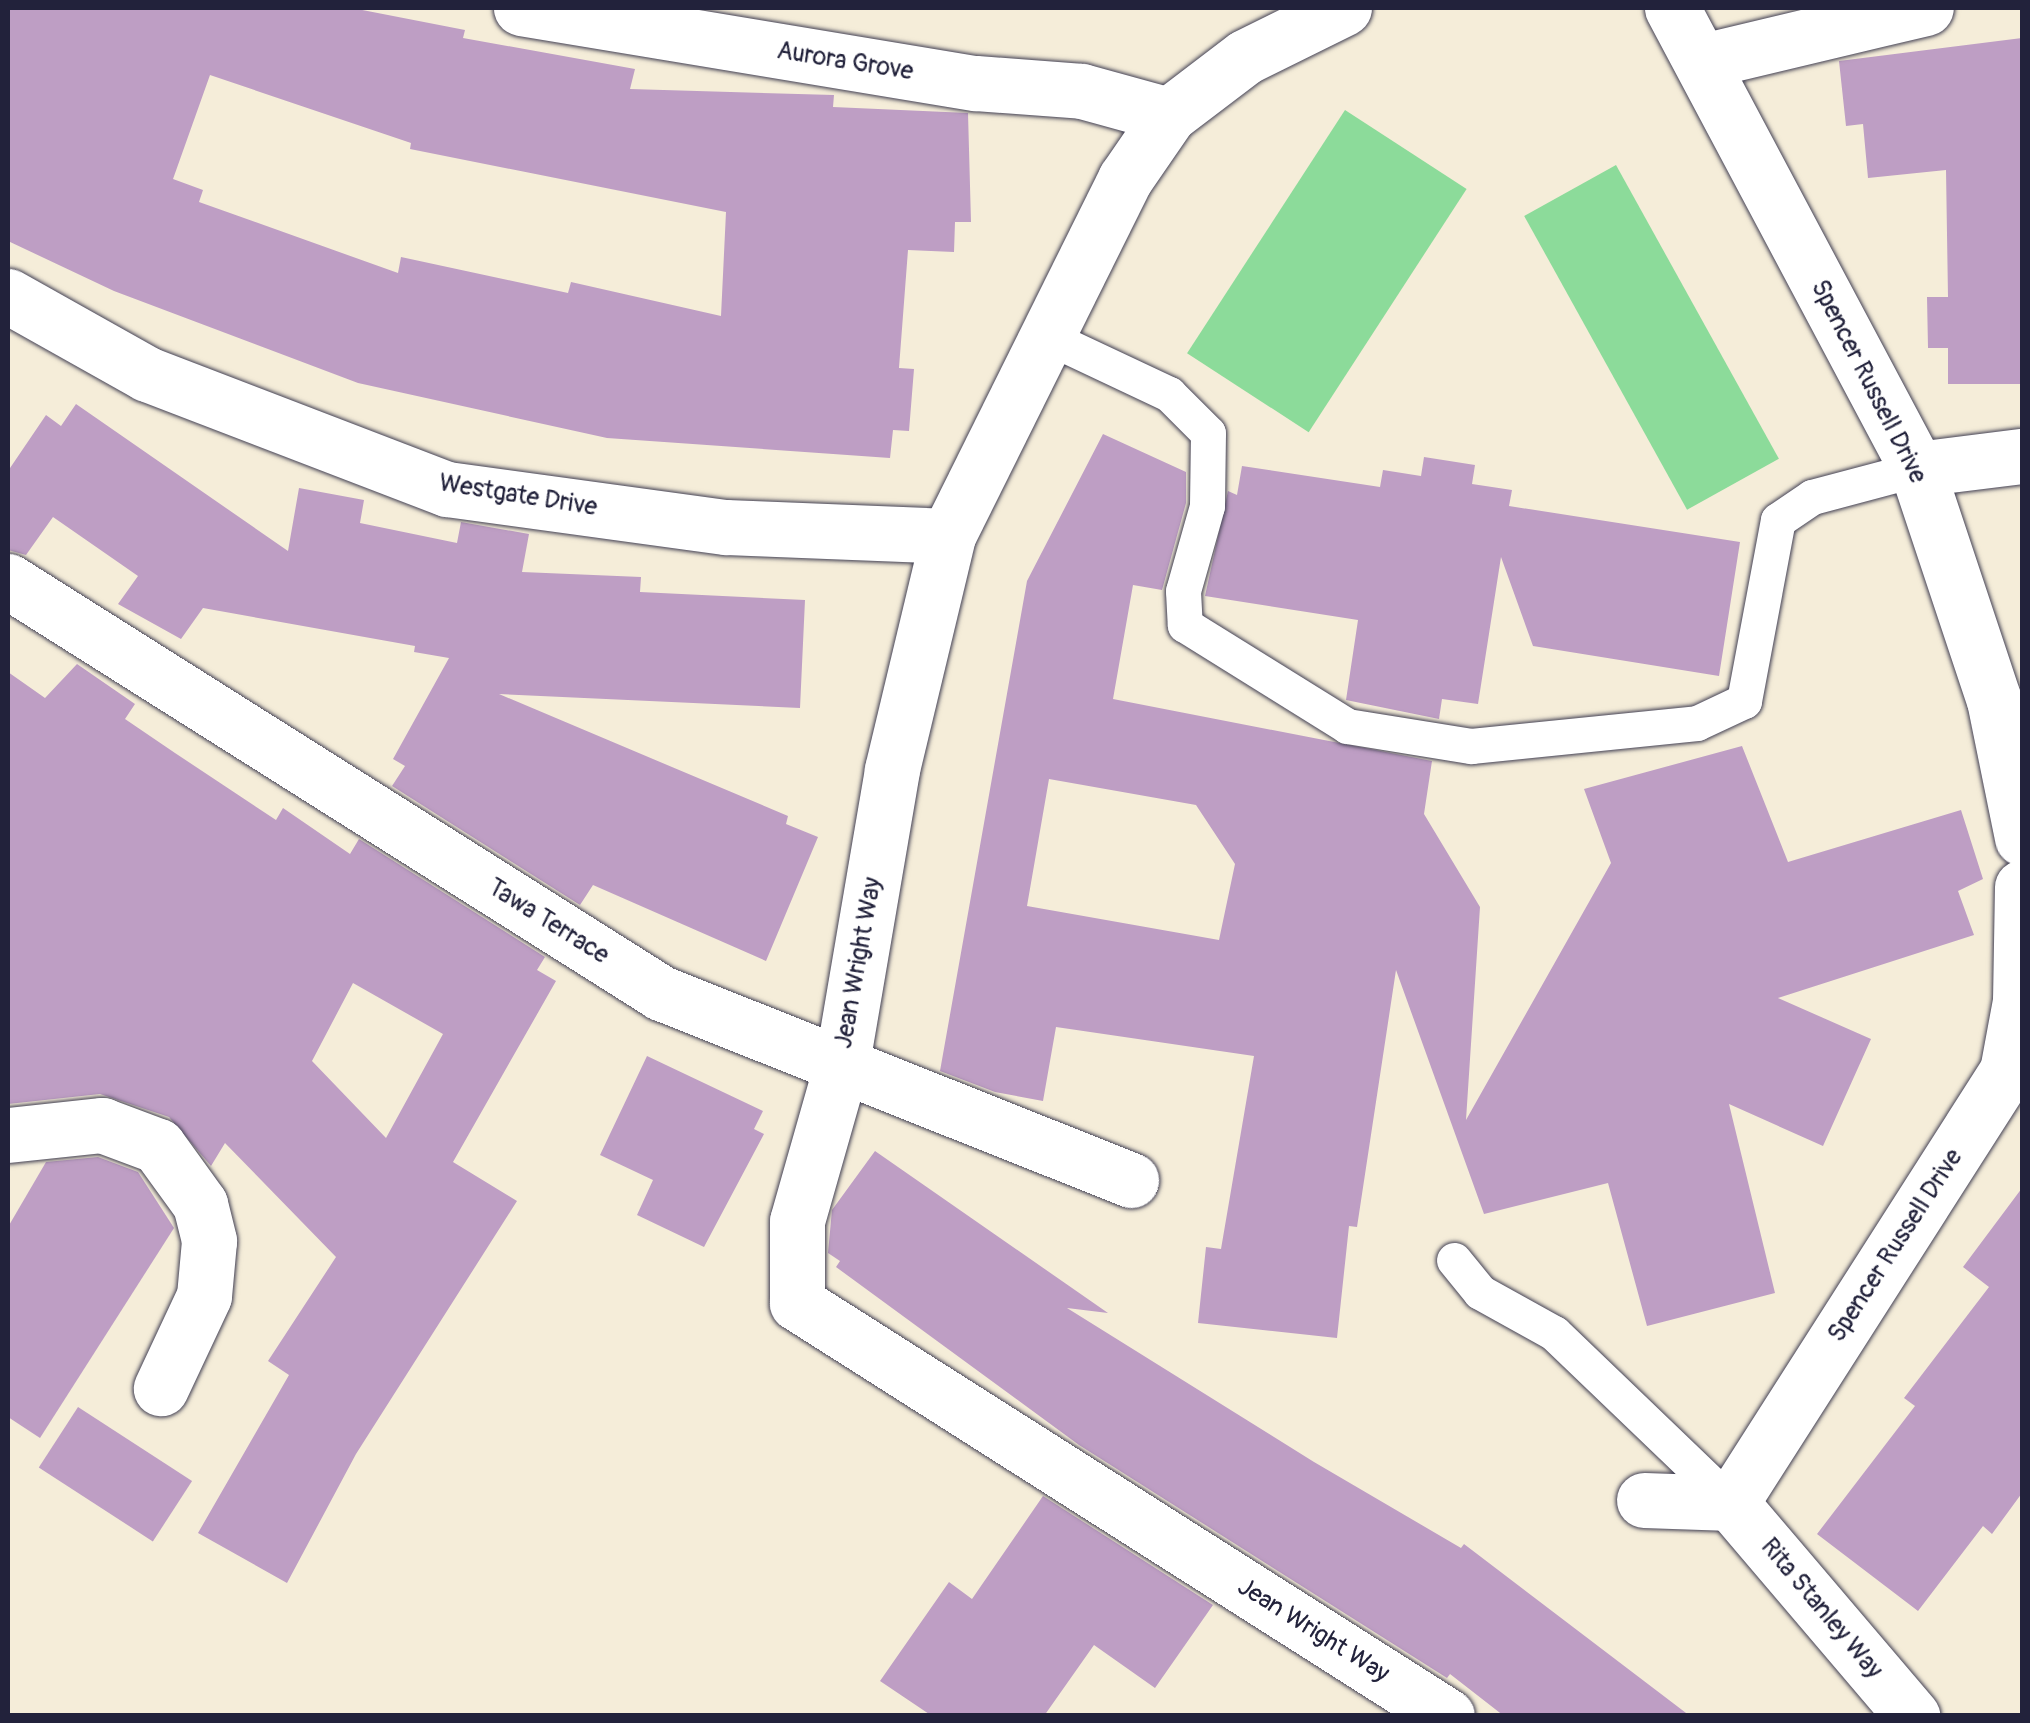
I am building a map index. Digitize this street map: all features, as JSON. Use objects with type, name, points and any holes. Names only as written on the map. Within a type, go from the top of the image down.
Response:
[{"type":"street","name":"Aurora Grove","points":[[521,8],[976,84],[1082,91],[1169,115]]},
{"type":"street","name":"Jean Wright Way","points":[[1344,8],[1245,57],[1169,115],[1125,179],[948,536],[892,770],[842,1064],[797,1220],[797,1303],[1447,1716]]},
{"type":"street","name":"Spencer Russell Drive","points":[[1672,8],[1917,469],[1994,700],[2022,838]]},
{"type":"street","points":[[1702,62],[1926,8]]},
{"type":"street","name":"Westgate Drive","points":[[8,296],[147,374],[447,489],[726,527],[948,536]]},
{"type":"street","points":[[1917,469],[2022,456]]},
{"type":"street","name":"Tawa Terrace","points":[[8,581],[661,993],[1131,1180]]},
{"type":"street","name":"Spencer Russell Drive","points":[[1731,1503],[2007,1071],[2020,1001],[2022,887]]},
{"type":"street","points":[[8,1135],[102,1125],[158,1146],[200,1204],[209,1242],[204,1296],[161,1388]]},
{"type":"street","points":[[1644,1500],[1731,1503]]},
{"type":"street","name":"Rita Stanley Way","points":[[1731,1503],[1912,1716]]},
{"type":"lane","points":[[1048,337],[1169,394],[1208,433],[1207,506],[1182,591],[1185,625],[1347,726],[1471,746],[1697,723],[1744,701],[1778,520],[1812,496],[1917,469]]},
{"type":"lane","points":[[1454,1260],[1480,1292],[1554,1333],[1731,1503]]},
{"type":"green space","points":[[1345,110],[1467,189],[1309,432],[1187,353]]},
{"type":"green space","points":[[1616,165],[1779,459],[1687,510],[1524,216]]},
{"type":"building","points":[[8,8],[352,8],[465,30],[463,38],[635,69],[630,89],[834,95],[833,107],[968,113],[971,222],[955,222],[954,252],[908,250],[899,368],[914,369],[909,431],[893,430],[890,458],[607,438],[358,383],[114,291],[8,241]],"holes":[[[210,75],[411,143],[410,149],[726,212],[721,316],[571,282],[568,293],[401,257],[398,273],[199,202],[203,190],[173,179]]]},
{"type":"building","points":[[2022,38],[2022,384],[1948,384],[1948,348],[1928,348],[1927,297],[1948,297],[1946,170],[1868,178],[1863,124],[1846,126],[1839,61]]},
{"type":"building","points":[[76,404],[288,551],[299,488],[364,500],[360,523],[457,543],[461,522],[529,534],[522,572],[641,577],[640,592],[805,600],[800,708],[499,694],[788,816],[786,824],[818,837],[766,961],[593,885],[580,905],[392,786],[405,766],[393,759],[449,658],[414,652],[415,646],[203,608],[181,639],[118,604],[138,576],[53,517],[26,555],[8,550],[8,471],[46,415],[61,426]]},
{"type":"building","points":[[1103,434],[1186,472],[1186,503],[1162,590],[1133,585],[1113,699],[1432,761],[1424,814],[1480,907],[1466,1120],[1611,863],[1584,789],[1742,746],[1788,862],[1961,810],[1983,879],[1958,891],[1974,935],[1778,998],[1871,1039],[1823,1146],[1729,1104],[1775,1293],[1647,1326],[1608,1183],[1484,1214],[1396,970],[1357,1227],[1349,1226],[1337,1338],[1198,1323],[1206,1247],[1221,1249],[1254,1056],[1056,1027],[1043,1101],[995,1092],[940,1071],[1027,581]],"holes":[[[1049,779],[1196,805],[1235,864],[1219,940],[1027,906]]]},
{"type":"building","points":[[1424,457],[1475,465],[1472,484],[1512,490],[1509,506],[1740,542],[1719,676],[1533,646],[1501,557],[1478,704],[1442,699],[1439,719],[1346,700],[1358,620],[1205,596],[1228,491],[1237,495],[1242,466],[1380,487],[1383,470],[1421,476]]},
{"type":"building","points":[[77,664],[135,704],[125,719],[276,820],[283,808],[350,854],[359,839],[545,957],[537,970],[556,981],[453,1162],[517,1201],[356,1454],[287,1583],[198,1533],[289,1375],[268,1361],[336,1257],[225,1143],[211,1166],[169,1117],[100,1094],[8,1104],[8,672],[45,698]],"holes":[[[353,983],[443,1034],[386,1138],[312,1061]]]},
{"type":"building","points":[[647,1056],[763,1111],[754,1129],[764,1134],[704,1247],[637,1215],[653,1180],[600,1155]]},
{"type":"building","points":[[875,1151],[1108,1313],[1067,1308],[1314,1462],[1461,1548],[1464,1544],[1690,1716],[1504,1716],[1450,1674],[1447,1678],[1079,1445],[836,1267],[840,1261],[828,1253],[832,1210]]},
{"type":"building","points":[[98,1157],[138,1172],[174,1228],[40,1438],[8,1417],[8,1227],[46,1162]]},
{"type":"building","points":[[2022,1188],[2022,1493],[1992,1534],[1983,1526],[1918,1611],[1817,1534],[1915,1406],[1904,1398],[1989,1287],[1963,1267]]},
{"type":"building","points":[[78,1407],[192,1481],[153,1541],[39,1467]]},
{"type":"building","points":[[1043,1496],[1213,1605],[1155,1688],[1094,1645],[1044,1716],[932,1716],[880,1681],[949,1582],[972,1599]]}]
